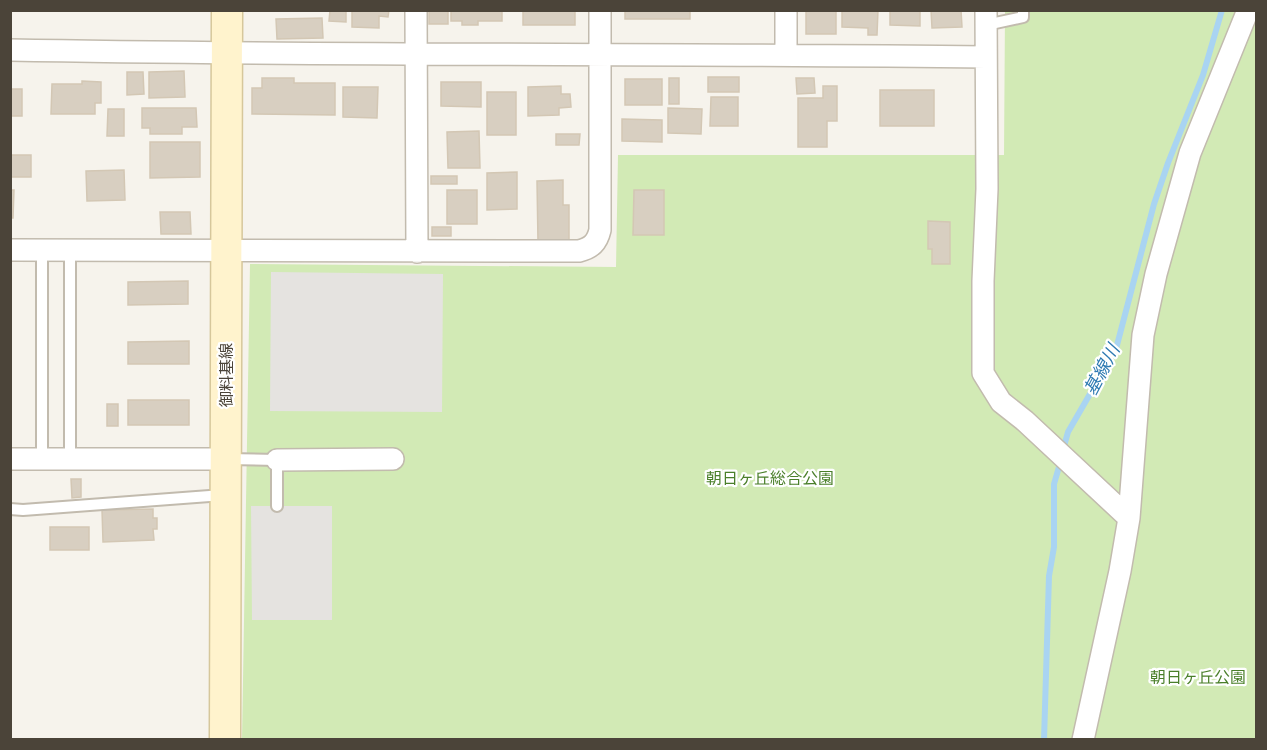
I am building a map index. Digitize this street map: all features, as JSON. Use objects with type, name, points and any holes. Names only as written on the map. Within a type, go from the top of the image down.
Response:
[{"type":"street","name":"御料基線","points":[[225,740],[227,10]]},
{"type":"street","points":[[416,10],[417,252]]},
{"type":"street","points":[[10,250],[417,252],[579,251],[590,248],[598,239],[600,230],[600,10]]},
{"type":"street","points":[[786,10],[786,54]]},
{"type":"street","points":[[1083,740],[1113,605],[1129,518],[1143,336],[1156,273],[1190,153],[1248,10]]},
{"type":"street","points":[[986,18],[987,189],[983,281],[983,373],[1001,402],[1025,421],[1129,518]]},
{"type":"street","points":[[10,50],[227,54],[786,54],[986,57]]},
{"type":"street","points":[[10,459],[226,459]]},
{"type":"street","points":[[277,460],[393,459]]},
{"type":"lane","points":[[986,18],[1023,17],[1023,10]]},
{"type":"lane","points":[[42,250],[42,459]]},
{"type":"lane","points":[[70,250],[70,459]]},
{"type":"lane","points":[[226,459],[277,460],[277,506]]},
{"type":"lane","points":[[10,509],[23,510],[226,494]]},
{"type":"green space","name":"朝日ヶ丘総合公園","points":[[1005,11],[1256,11],[1256,739],[242,740],[250,264],[616,267],[618,155],[1004,155]]},
{"type":"shaded area","points":[[271,272],[443,274],[442,412],[270,411]]},
{"type":"shaded area","points":[[251,506],[332,506],[332,620],[252,620]]},
{"type":"building","points":[[330,10],[346,10],[346,22],[329,21]]},
{"type":"building","points":[[352,10],[389,10],[388,17],[379,16],[379,28],[352,27]]},
{"type":"building","points":[[429,10],[448,10],[448,24],[429,24]]},
{"type":"building","points":[[451,10],[502,10],[502,21],[478,21],[478,25],[462,25],[462,21],[451,21]]},
{"type":"building","points":[[523,10],[575,10],[575,25],[523,25]]},
{"type":"building","points":[[625,10],[690,10],[690,19],[625,19]]},
{"type":"building","points":[[806,10],[836,10],[836,34],[806,34]]},
{"type":"building","points":[[842,10],[878,10],[877,35],[868,35],[868,28],[842,27]]},
{"type":"building","points":[[890,10],[920,10],[920,26],[890,25]]},
{"type":"building","points":[[931,10],[961,10],[962,27],[932,28]]},
{"type":"building","points":[[322,18],[323,38],[277,39],[276,19]]},
{"type":"building","points":[[184,71],[185,97],[149,98],[149,72]]},
{"type":"building","points":[[127,72],[143,72],[144,94],[127,95]]},
{"type":"building","points":[[708,77],[739,77],[739,92],[708,92]]},
{"type":"building","points":[[262,78],[294,78],[294,83],[335,83],[335,115],[252,114],[252,88],[262,88]]},
{"type":"building","points":[[669,78],[679,78],[679,104],[669,104]]},
{"type":"building","points":[[796,78],[814,78],[815,93],[797,94]]},
{"type":"building","points":[[625,79],[662,79],[662,105],[625,105]]},
{"type":"building","points":[[82,81],[101,82],[101,103],[95,103],[95,114],[51,114],[52,84],[82,84]]},
{"type":"building","points":[[441,82],[481,82],[481,107],[441,106]]},
{"type":"building","points":[[561,86],[561,94],[570,94],[571,107],[559,108],[559,115],[528,116],[528,87]]},
{"type":"building","points":[[823,86],[837,86],[837,121],[827,121],[827,147],[798,147],[798,98],[823,98]]},
{"type":"building","points":[[343,87],[378,87],[377,118],[343,117]]},
{"type":"building","points":[[10,89],[22,89],[22,116],[10,116]]},
{"type":"building","points":[[880,90],[934,90],[934,126],[880,126]]},
{"type":"building","points":[[487,92],[516,92],[516,135],[487,135]]},
{"type":"building","points":[[711,97],[738,97],[738,126],[710,126]]},
{"type":"building","points":[[142,108],[196,108],[197,127],[182,127],[182,134],[150,134],[150,128],[142,128]]},
{"type":"building","points":[[668,108],[702,109],[701,134],[668,133]]},
{"type":"building","points":[[108,109],[124,109],[124,136],[107,136]]},
{"type":"building","points":[[622,119],[662,120],[662,142],[622,141]]},
{"type":"building","points":[[479,131],[480,168],[448,168],[447,132]]},
{"type":"building","points":[[556,134],[580,134],[579,145],[556,145]]},
{"type":"building","points":[[150,142],[200,142],[200,177],[150,178]]},
{"type":"building","points":[[10,155],[31,155],[31,177],[10,177]]},
{"type":"building","points":[[124,170],[125,200],[87,201],[86,171]]},
{"type":"building","points":[[517,172],[517,209],[487,210],[487,173]]},
{"type":"building","points":[[431,176],[457,176],[457,184],[431,184]]},
{"type":"building","points":[[563,180],[563,205],[569,205],[569,241],[538,242],[537,181]]},
{"type":"building","points":[[10,190],[14,190],[13,218],[10,218]]},
{"type":"building","points":[[447,190],[477,190],[477,224],[447,224]]},
{"type":"building","points":[[634,190],[664,190],[664,235],[633,235]]},
{"type":"building","points":[[160,212],[190,212],[191,234],[161,234]]},
{"type":"building","points":[[928,221],[950,222],[950,264],[932,264],[932,249],[928,249]]},
{"type":"building","points":[[432,227],[451,227],[451,236],[432,236]]},
{"type":"building","points":[[188,281],[188,304],[128,305],[128,282]]},
{"type":"building","points":[[189,341],[189,364],[128,364],[128,342]]},
{"type":"building","points":[[128,400],[189,400],[189,425],[128,425]]},
{"type":"building","points":[[107,404],[118,404],[118,426],[107,426]]},
{"type":"building","points":[[71,479],[81,479],[81,497],[72,498]]},
{"type":"building","points":[[153,509],[153,518],[157,518],[157,529],[153,529],[154,540],[103,542],[102,510]]},
{"type":"building","points":[[50,527],[89,527],[89,550],[50,550]]},
{"type":"waterway","name":"基線川","points":[[1063,450],[1068,432],[1116,349],[1154,204],[1203,75],[1222,10]]},
{"type":"waterway","name":"基線川","points":[[1044,740],[1049,576],[1054,547],[1054,484],[1061,460]]},
{"type":"park label","name":"朝日ヶ丘公園","points":[[1198,677]]}]
